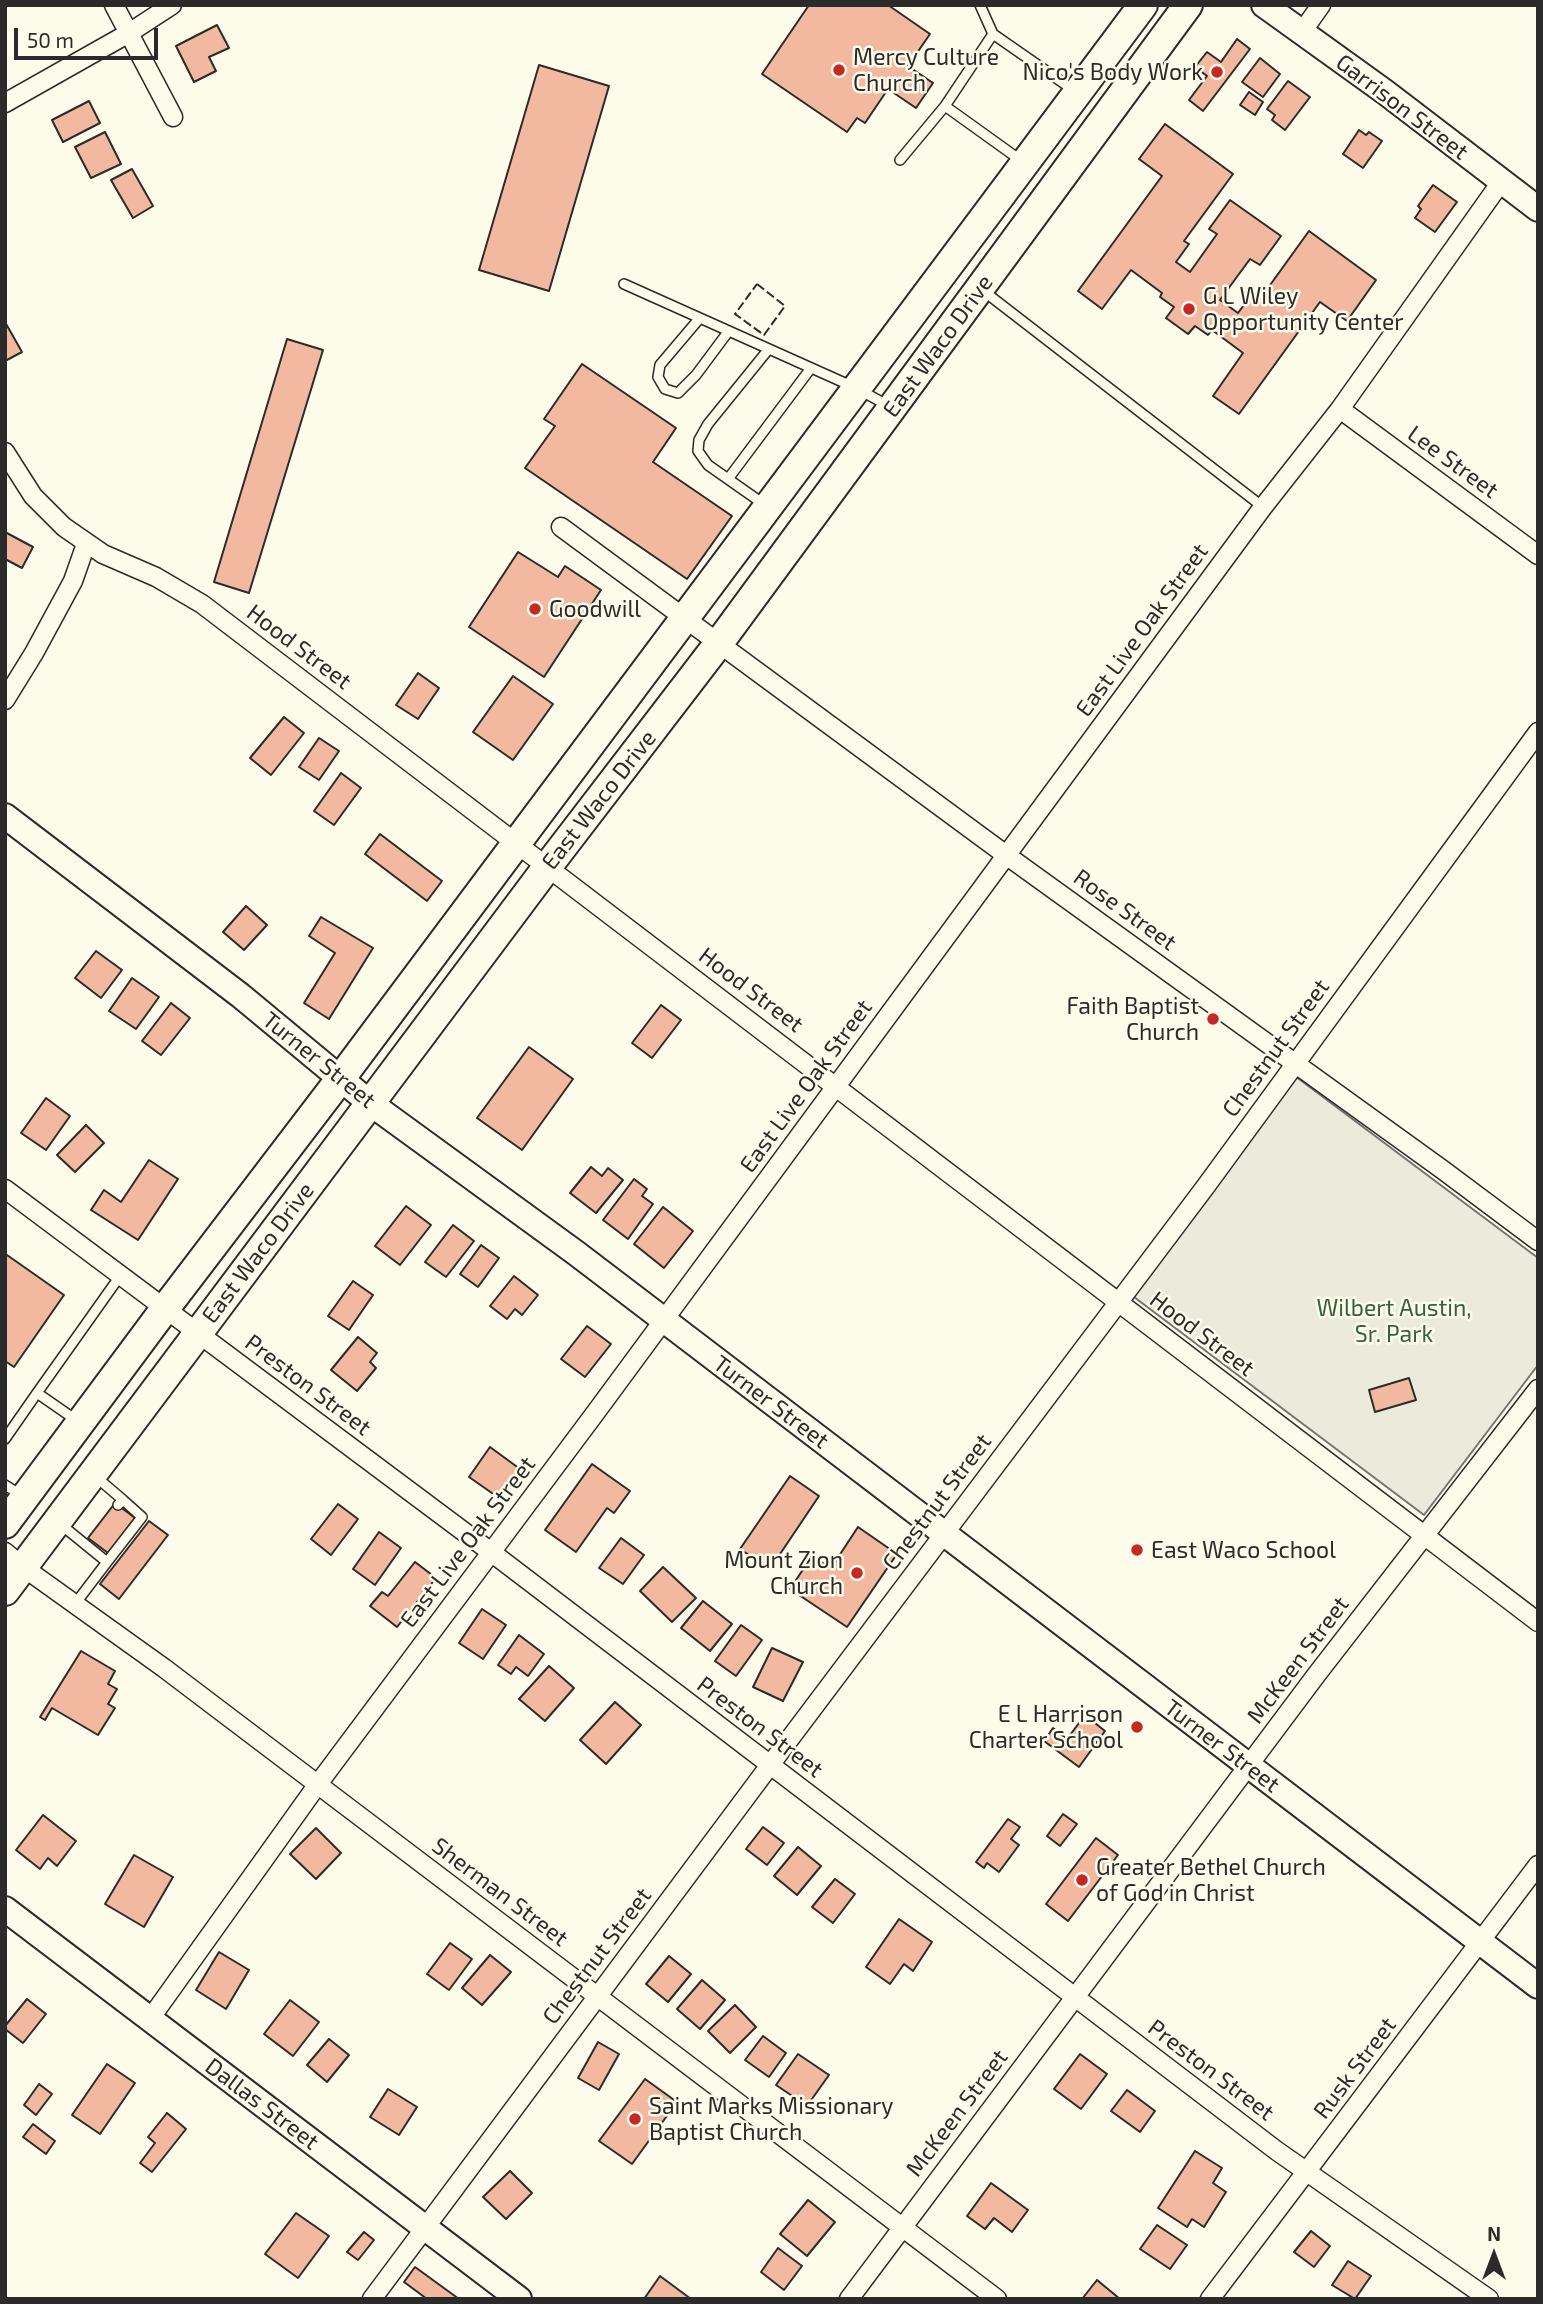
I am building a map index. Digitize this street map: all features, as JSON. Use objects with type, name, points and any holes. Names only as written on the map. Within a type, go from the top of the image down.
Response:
[{"type":"main road","name":"East Waco Drive","points":[[5,1524],[15,1491],[80,1423],[1143,5]]},
{"type":"main road","name":"East Waco Drive","points":[[5,1591],[14,1560],[58,1522],[548,866],[719,643],[1188,5]]},
{"type":"street","points":[[114,5],[173,117]]},
{"type":"street","points":[[5,103],[129,33],[172,5]]},
{"type":"street","name":"Garrison Street","points":[[1264,5],[1537,208]]},
{"type":"street","points":[[1302,32],[1321,5]]},
{"type":"street","name":"East Live Oak Street","points":[[149,2020],[318,1784],[664,1320],[1263,507],[1340,409],[1501,182]]},
{"type":"street","name":"Lee Street","points":[[1340,409],[1538,555]]},
{"type":"street","name":"Hood Street","points":[[5,452],[33,496],[64,527],[86,544],[156,577],[202,604],[1538,1622]]},
{"type":"street","name":"Rose Street","points":[[561,527],[1006,855],[1538,1241]]},
{"type":"street","points":[[5,700],[73,581],[86,544]]},
{"type":"street","name":"Chestnut Street","points":[[372,2299],[1119,1301],[1538,732]]},
{"type":"street","name":"Turner Street","points":[[5,816],[241,996],[370,1103],[664,1320],[1538,1986]]},
{"type":"street","name":"Preston Street","points":[[5,1189],[491,1552],[1307,2171],[1489,2299]]},
{"type":"street","name":"McKeen Street","points":[[849,2299],[1248,1766],[1538,1389]]},
{"type":"street","name":"Sherman Street","points":[[14,1560],[318,1784],[998,2299]]},
{"type":"street","name":"Rusk Street","points":[[1210,2299],[1538,1865]]},
{"type":"street","name":"Dallas Street","points":[[5,1909],[519,2299]]},
{"type":"lane","points":[[980,5],[993,34],[1077,93]]},
{"type":"lane","points":[[900,160],[945,106],[993,34]]},
{"type":"lane","points":[[945,106],[1024,163]]},
{"type":"lane","points":[[624,284],[856,388],[892,408]]},
{"type":"lane","points":[[980,288],[1263,507]]},
{"type":"lane","points":[[699,319],[660,365],[658,377],[664,389],[678,393],[696,375],[728,332]]},
{"type":"lane","points":[[767,506],[708,465],[698,451],[699,440],[708,424],[768,350]]},
{"type":"lane","points":[[728,479],[811,368]]},
{"type":"lane","points":[[5,1439],[120,1276]]},
{"type":"lane","points":[[37,1393],[80,1423]]},
{"type":"lane","points":[[75,1604],[142,1517],[121,1503],[93,1475]]},
{"type":"lane","points":[[58,1522],[89,1543],[107,1562]]},
{"type":"green space","name":"Wilbert Austin, Sr. Park","points":[[1295,1076],[1538,1258],[1538,1365],[1424,1515],[1130,1294]]},
{"type":"building","name":"Mercy Culture Church","points":[[809,5],[888,5],[930,34],[908,66],[933,83],[916,108],[888,89],[865,123],[857,118],[847,132],[762,74]]},
{"type":"building","points":[[217,25],[229,48],[209,57],[216,71],[194,82],[176,46]]},
{"type":"building","name":"Nico's Body Work","points":[[1237,39],[1250,49],[1203,111],[1189,100],[1207,76],[1195,67],[1207,52],[1221,62]]},
{"type":"building","points":[[1260,58],[1280,74],[1263,97],[1242,82]]},
{"type":"building","points":[[539,65],[609,86],[549,291],[479,270]]},
{"type":"building","points":[[1288,81],[1310,97],[1285,130],[1272,120],[1275,115],[1267,109]]},
{"type":"building","points":[[1249,92],[1263,102],[1255,115],[1240,105]]},
{"type":"building","points":[[89,101],[100,123],[63,142],[52,120]]},
{"type":"building","points":[[1165,124],[1233,174],[1184,241],[1189,244],[1176,262],[1190,272],[1217,234],[1209,229],[1230,200],[1281,236],[1260,265],[1250,259],[1220,300],[1238,313],[1252,294],[1260,299],[1309,231],[1376,280],[1347,321],[1320,302],[1239,414],[1213,396],[1243,353],[1212,330],[1208,335],[1195,326],[1188,334],[1166,318],[1174,307],[1160,297],[1162,293],[1131,270],[1102,309],[1078,291],[1162,176],[1139,159]]},
{"type":"building","points":[[1359,130],[1366,135],[1369,132],[1382,141],[1363,168],[1343,154]]},
{"type":"building","points":[[105,132],[121,164],[91,178],[75,147]]},
{"type":"building","points":[[132,169],[153,206],[133,218],[111,180]]},
{"type":"building","points":[[1433,185],[1457,202],[1435,232],[1415,218],[1421,209],[1418,206]]},
{"type":"building","points":[[5,322],[22,352],[5,361]]},
{"type":"building","points":[[287,339],[323,350],[249,593],[214,582]]},
{"type":"building","points":[[582,364],[676,428],[653,462],[732,516],[687,579],[525,468],[555,426],[544,419]]},
{"type":"building","points":[[5,532],[33,547],[22,568],[5,559]]},
{"type":"building","name":"Goodwill","points":[[518,552],[558,577],[565,566],[601,590],[544,677],[469,627]]},
{"type":"building","points":[[418,673],[439,688],[418,719],[396,705]]},
{"type":"building","points":[[513,676],[553,704],[513,760],[473,732]]},
{"type":"building","points":[[284,717],[304,733],[271,775],[250,758]]},
{"type":"building","points":[[319,738],[339,751],[319,780],[299,767]]},
{"type":"building","points":[[341,773],[361,788],[334,825],[314,811]]},
{"type":"building","points":[[380,834],[442,881],[427,901],[365,854]]},
{"type":"building","points":[[246,906],[267,925],[244,950],[223,932]]},
{"type":"building","points":[[321,917],[373,948],[329,1019],[304,1003],[335,953],[309,936]]},
{"type":"building","points":[[96,951],[122,970],[101,998],[75,978]]},
{"type":"building","points":[[132,978],[159,997],[136,1029],[109,1011]]},
{"type":"building","points":[[171,1003],[190,1018],[161,1055],[142,1041]]},
{"type":"building","points":[[661,1005],[681,1020],[652,1058],[632,1043]]},
{"type":"building","points":[[529,1047],[573,1079],[522,1150],[477,1118]]},
{"type":"building","points":[[46,1098],[70,1116],[46,1150],[21,1133]]},
{"type":"building","points":[[86,1125],[104,1143],[75,1172],[57,1155]]},
{"type":"building","points":[[149,1160],[178,1179],[138,1240],[91,1210],[104,1190],[121,1202]]},
{"type":"building","points":[[591,1167],[602,1176],[608,1168],[623,1180],[596,1213],[570,1193]]},
{"type":"building","points":[[634,1179],[647,1189],[642,1196],[653,1204],[628,1239],[603,1220]]},
{"type":"building","points":[[406,1206],[431,1225],[400,1265],[375,1246]]},
{"type":"building","points":[[663,1207],[693,1231],[664,1268],[634,1244]]},
{"type":"building","points":[[453,1225],[474,1241],[446,1277],[425,1262]]},
{"type":"building","points":[[481,1245],[499,1258],[478,1287],[460,1274]]},
{"type":"building","points":[[7,1255],[64,1295],[14,1367],[5,1361]]},
{"type":"building","points":[[514,1276],[538,1295],[522,1315],[515,1309],[507,1319],[490,1306]]},
{"type":"building","points":[[353,1281],[373,1295],[349,1330],[328,1316]]},
{"type":"building","points":[[587,1326],[611,1344],[585,1377],[561,1359]]},
{"type":"building","points":[[358,1337],[377,1353],[370,1362],[376,1368],[357,1391],[331,1370]]},
{"type":"building","points":[[1409,1378],[1416,1400],[1375,1412],[1369,1390]]},
{"type":"building","points":[[490,1447],[520,1469],[499,1498],[469,1477]]},
{"type":"building","points":[[592,1464],[630,1491],[614,1513],[607,1508],[576,1552],[545,1530]]},
{"type":"building","points":[[790,1476],[819,1496],[770,1569],[740,1549]]},
{"type":"building","points":[[115,1503],[135,1518],[108,1553],[88,1538]]},
{"type":"building","points":[[338,1504],[358,1519],[331,1555],[311,1539]]},
{"type":"building","points":[[149,1521],[168,1535],[119,1599],[100,1584]]},
{"type":"building","points":[[858,1527],[897,1554],[847,1627],[790,1589],[812,1556],[831,1568]]},
{"type":"building","points":[[379,1532],[401,1548],[375,1585],[353,1569]]},
{"type":"building","points":[[621,1538],[644,1555],[623,1584],[599,1568]]},
{"type":"building","points":[[415,1562],[436,1578],[397,1627],[370,1606],[382,1592],[388,1596]]},
{"type":"building","points":[[663,1567],[696,1598],[672,1622],[640,1591]]},
{"type":"building","points":[[703,1601],[732,1624],[710,1651],[681,1628]]},
{"type":"building","points":[[482,1609],[506,1625],[483,1659],[459,1643]]},
{"type":"building","points":[[741,1625],[762,1640],[736,1676],[715,1661]]},
{"type":"building","points":[[519,1635],[544,1654],[528,1676],[516,1667],[511,1674],[498,1665]]},
{"type":"building","points":[[772,1648],[803,1662],[783,1701],[753,1687]]},
{"type":"building","points":[[81,1651],[115,1671],[108,1684],[117,1689],[108,1704],[115,1708],[98,1735],[52,1708],[45,1720],[40,1717]]},
{"type":"building","points":[[549,1666],[574,1688],[545,1721],[519,1699]]},
{"type":"building","points":[[615,1702],[641,1725],[606,1764],[580,1740]]},
{"type":"building","points":[[1085,1715],[1105,1731],[1079,1767],[1044,1741],[1053,1728],[1067,1739]]},
{"type":"building","points":[[1063,1814],[1077,1824],[1060,1846],[1047,1836]]},
{"type":"building","points":[[43,1815],[76,1841],[57,1866],[48,1858],[40,1869],[16,1850]]},
{"type":"building","points":[[1008,1819],[1020,1827],[1011,1839],[1019,1845],[999,1872],[987,1863],[984,1868],[976,1862]]},
{"type":"building","points":[[763,1827],[784,1843],[767,1865],[746,1849]]},
{"type":"building","points":[[316,1828],[341,1853],[316,1879],[290,1854]]},
{"type":"building","name":"Greater Bethel Church of God in Christ","points":[[1096,1838],[1118,1855],[1068,1921],[1046,1904]]},
{"type":"building","points":[[798,1847],[821,1866],[797,1895],[774,1876]]},
{"type":"building","points":[[134,1855],[173,1877],[144,1927],[105,1904]]},
{"type":"building","points":[[835,1879],[855,1894],[833,1923],[812,1907]]},
{"type":"building","points":[[899,1919],[932,1942],[913,1971],[904,1964],[890,1984],[866,1967]]},
{"type":"building","points":[[450,1943],[472,1959],[449,1990],[427,1974]]},
{"type":"building","points":[[219,1952],[249,1970],[226,2009],[196,1990]]},
{"type":"building","points":[[490,1955],[511,1972],[482,2005],[462,1988]]},
{"type":"building","points":[[669,1956],[691,1974],[668,2002],[646,1984]]},
{"type":"building","points":[[702,1980],[725,2000],[700,2029],[677,2009]]},
{"type":"building","points":[[27,1999],[46,2014],[23,2043],[5,2029],[5,2026]]},
{"type":"building","points":[[290,2000],[319,2022],[293,2056],[264,2034]]},
{"type":"building","points":[[735,2005],[756,2027],[730,2053],[708,2031]]},
{"type":"building","points":[[763,2036],[786,2053],[769,2077],[745,2060]]},
{"type":"building","points":[[329,2039],[349,2055],[327,2082],[307,2065]]},
{"type":"building","points":[[598,2042],[619,2054],[599,2090],[578,2078]]},
{"type":"building","points":[[798,2054],[829,2075],[807,2106],[776,2085]]},
{"type":"building","points":[[1080,2054],[1107,2074],[1081,2109],[1054,2089]]},
{"type":"building","points":[[107,2064],[135,2083],[100,2134],[72,2115]]},
{"type":"building","points":[[645,2079],[677,2102],[632,2164],[599,2141]]},
{"type":"building","points":[[39,2084],[52,2094],[36,2115],[24,2105]]},
{"type":"building","points":[[388,2089],[417,2107],[399,2135],[370,2117]]},
{"type":"building","points":[[1127,2090],[1155,2111],[1140,2132],[1111,2111]]},
{"type":"building","points":[[167,2113],[186,2129],[152,2172],[140,2163],[155,2143],[148,2137]]},
{"type":"building","points":[[33,2124],[55,2141],[46,2154],[23,2137]]},
{"type":"building","points":[[1195,2151],[1222,2168],[1213,2183],[1226,2192],[1204,2227],[1192,2219],[1187,2227],[1158,2208]]},
{"type":"building","points":[[510,2171],[532,2193],[506,2219],[483,2197]]},
{"type":"building","points":[[991,2183],[1028,2210],[1012,2232],[994,2218],[985,2229],[967,2216]]},
{"type":"building","points":[[808,2200],[835,2222],[807,2256],[780,2234]]},
{"type":"building","points":[[296,2213],[329,2236],[298,2278],[265,2254]]},
{"type":"building","points":[[1157,2225],[1187,2245],[1170,2269],[1140,2249]]},
{"type":"building","points":[[1311,2231],[1330,2246],[1314,2267],[1294,2252]]},
{"type":"building","points":[[364,2232],[374,2240],[358,2260],[347,2252]]},
{"type":"building","points":[[778,2248],[802,2266],[784,2290],[761,2272]]},
{"type":"building","points":[[1348,2261],[1371,2276],[1355,2299],[1332,2285]]},
{"type":"building","points":[[415,2267],[459,2299],[427,2299],[404,2282]]},
{"type":"building","points":[[660,2276],[691,2299],[644,2299]]},
{"type":"building","points":[[1097,2280],[1120,2299],[1082,2299]]},
{"type":"fence","points":[[757,284],[785,306],[764,335],[735,314],[757,284]]},
{"type":"place","name":"Mercy Culture Church","points":[[839,70]]},
{"type":"place","name":"Nico's Body Work","points":[[1217,72]]},
{"type":"place","name":"G L Wiley Opportunity Center","points":[[1189,309]]},
{"type":"place","name":"Goodwill","points":[[535,609]]},
{"type":"place","name":"Faith Baptist Church","points":[[1213,1019]]},
{"type":"place","name":"East Waco School","points":[[1137,1550]]},
{"type":"place","name":"Mount Zion Church","points":[[857,1573]]},
{"type":"place","name":"E L Harrison Charter School","points":[[1137,1727]]},
{"type":"place","name":"Greater Bethel Church of God in Christ","points":[[1082,1880]]},
{"type":"place","name":"Saint Marks Missionary Baptist Church","points":[[635,2119]]}]
